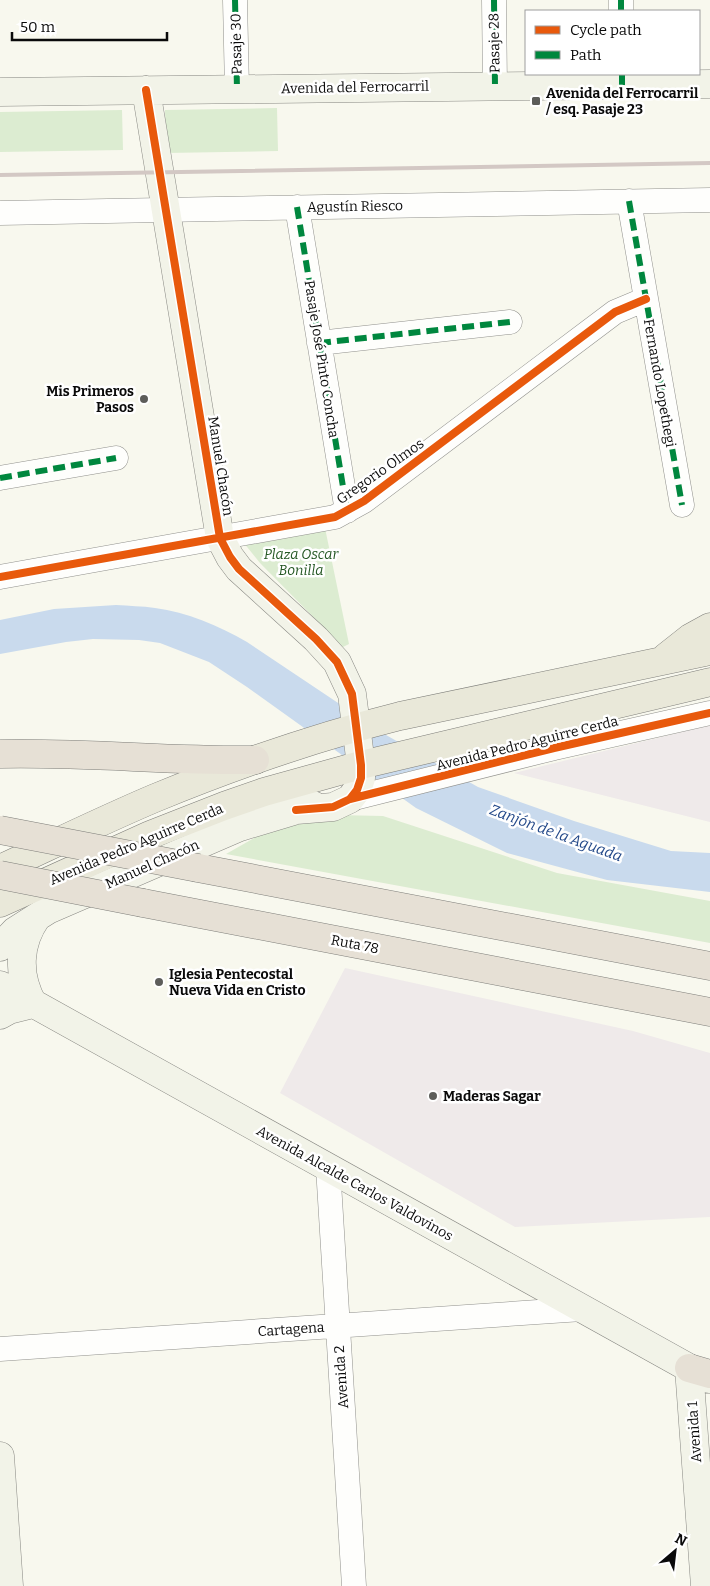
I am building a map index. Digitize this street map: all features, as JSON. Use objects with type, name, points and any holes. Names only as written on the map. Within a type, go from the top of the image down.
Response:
[{"type":"highway","points":[[0,754],[62,754],[180,760],[255,760]]},
{"type":"highway","points":[[0,830],[710,966]]},
{"type":"highway","name":"Ruta 78","points":[[0,875],[710,1012]]},
{"type":"main road","points":[[658,663],[690,638],[710,627]]},
{"type":"main road","points":[[0,869],[154,799],[255,760],[357,727],[387,719],[710,651]]},
{"type":"main road","name":"Avenida Pedro Aguirre Cerda","points":[[0,903],[186,820],[264,792],[354,783],[427,749],[710,682]]},
{"type":"main road","points":[[665,692],[710,697]]},
{"type":"street","name":"Pasaje 30","points":[[236,0],[237,89]]},
{"type":"street","name":"Pasaje 28","points":[[494,0],[495,86]]},
{"type":"street","name":"Avenida del Ferrocarril","points":[[0,92],[495,86],[622,79],[710,84]]},
{"type":"street","name":"Manuel Chacón","points":[[0,947],[15,931],[48,910],[232,830],[313,804],[354,783],[357,727],[353,698],[337,662],[316,640],[238,569],[220,538],[146,90]]},
{"type":"street","name":"Agustín Riesco","points":[[0,213],[710,200]]},
{"type":"street","name":"Fernando Lopethegi","points":[[629,201],[682,505]]},
{"type":"street","name":"Pasaje José Pinto Concha","points":[[297,207],[347,511]]},
{"type":"street","name":"Gregorio Olmos","points":[[0,577],[335,517],[364,501],[615,312],[646,299]]},
{"type":"street","points":[[319,343],[510,322]]},
{"type":"street","points":[[0,478],[116,458]]},
{"type":"street","name":"Avenida Pedro Aguirre Cerda","points":[[354,783],[472,769],[554,748],[710,713]]},
{"type":"street","points":[[0,1015],[9,1010],[32,1004],[24,984],[21,964],[27,934],[38,916]]},
{"type":"street","name":"Avenida Alcalde Carlos Valdovinos","points":[[0,985],[582,1309],[703,1374]]},
{"type":"street","name":"Avenida 2","points":[[328,1167],[354,1586]]},
{"type":"street","name":"Cartagena","points":[[0,1349],[582,1309]]},
{"type":"street","name":"Avenida 1","points":[[703,1374],[705,1586]]},
{"type":"street","points":[[0,1456],[9,1586]]},
{"type":"shaded area","points":[[710,725],[710,822],[514,773]]},
{"type":"shaded area","points":[[345,968],[633,1031],[710,1053],[710,1217],[515,1227],[280,1093]]},
{"type":"green space","points":[[277,108],[278,151],[166,153],[165,110]]},
{"type":"green space","points":[[122,110],[123,150],[0,152],[0,112]]},
{"type":"green space","name":"Plaza Oscar Bonilla","points":[[325,528],[349,644],[343,647],[260,563],[239,537]]},
{"type":"green space","points":[[336,815],[383,816],[557,873],[710,901],[710,943],[226,854],[272,828]]},
{"type":"water","name":"Zanjón de la Aguada","points":[[116,605],[167,610],[191,616],[225,630],[247,642],[386,735],[478,787],[574,821],[671,851],[710,853],[710,892],[607,880],[507,853],[416,808],[209,662],[160,643],[139,640],[93,639],[0,654],[0,620],[54,609]]},
{"type":"railway","points":[[0,175],[710,163]]},
{"type":"marked path","points":[[235,0],[237,89]]},
{"type":"marked path","points":[[494,0],[495,86]]},
{"type":"marked path","points":[[621,0],[621,10]]},
{"type":"marked path","points":[[622,75],[622,85]]},
{"type":"marked path","points":[[629,201],[682,505]]},
{"type":"marked path","points":[[297,207],[347,511]]},
{"type":"marked path","points":[[319,343],[510,322]]},
{"type":"marked path","points":[[0,478],[116,458]]},
{"type":"cycle path","points":[[146,90],[220,538],[239,569],[316,639],[337,662],[352,694],[361,765],[361,778],[357,790],[350,799],[333,807],[296,810]]},
{"type":"cycle path","points":[[0,577],[335,517],[364,501],[615,312],[646,299]]},
{"type":"cycle path","points":[[350,799],[554,748],[710,713]]},
{"type":"place","name":"Avenida del Ferrocarril / esq. Pasaje 23","points":[[536,101]]},
{"type":"place","name":"Mis Primeros Pasos","points":[[144,399]]},
{"type":"place","name":"Iglesia Pentecostal Nueva Vida en Cristo","points":[[159,982]]},
{"type":"place","name":"Maderas Sagar","points":[[433,1096]]}]
